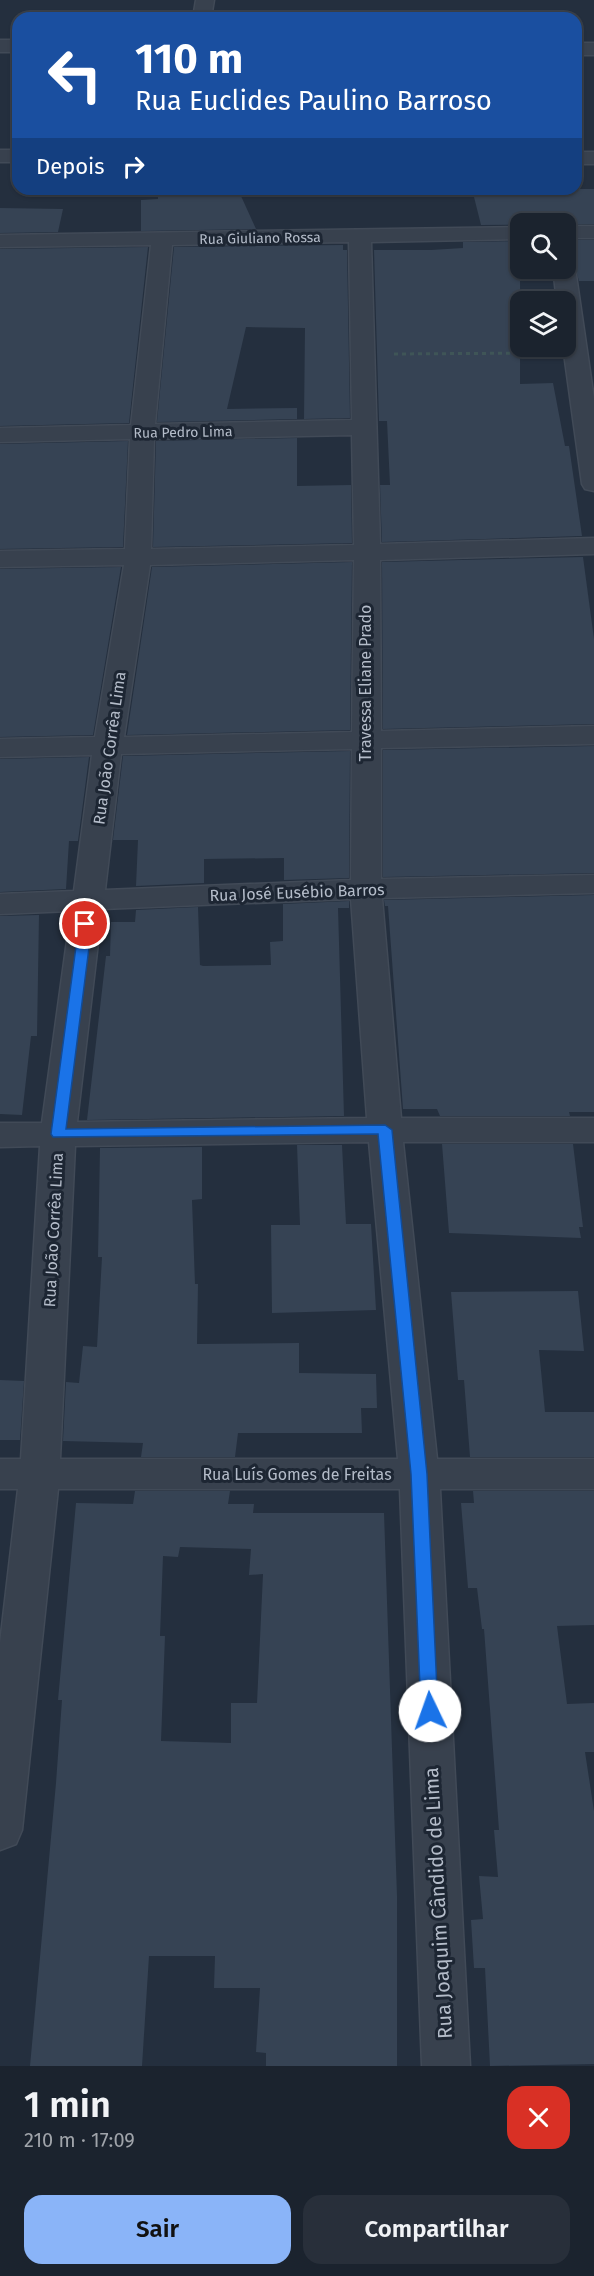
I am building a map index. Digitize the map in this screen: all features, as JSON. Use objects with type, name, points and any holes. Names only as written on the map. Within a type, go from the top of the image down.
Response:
[{"type":"street","points":[[576,232],[594,232]]},
{"type":"street","name":"Rua Giuliano Rossa","points":[[0,241],[510,233]]},
{"type":"street","name":"Travessa Eliane Prado","points":[[360,236],[367,552],[364,741],[366,889],[385,1130]]},
{"type":"street","name":"Rua João Corrêa Lima","points":[[0,1830],[40,1474],[58,1134],[108,744],[138,557],[142,433],[162,240]]},
{"type":"street","points":[[567,279],[585,353],[594,484]]},
{"type":"street","name":"Rua Pedro Lima","points":[[0,435],[365,427]]},
{"type":"street","points":[[0,559],[594,546]]},
{"type":"street","points":[[0,748],[594,735]]},
{"type":"street","name":"Rua José Eusébio Barros","points":[[0,904],[366,889],[594,884]]},
{"type":"street","name":"Rua Joaquim Cândido de Lima","points":[[385,1130],[419,1474],[446,2066]]},
{"type":"street","points":[[0,1135],[594,1130]]},
{"type":"street","name":"Rua Luís Gomes de Freitas","points":[[0,1474],[594,1474]]},
{"type":"path","points":[[361,355],[585,353]]},
{"type":"building","points":[[582,189],[594,189],[594,224],[576,224],[576,213],[510,213],[510,225],[481,225],[474,195],[582,195]]},
{"type":"building","points":[[158,196],[241,196],[256,229],[141,231],[141,200],[158,199]]},
{"type":"building","points":[[0,208],[63,209],[58,232],[0,233]]},
{"type":"building","points":[[576,240],[594,240],[594,281],[579,281],[576,270]]},
{"type":"building","points":[[510,241],[510,279],[552,279],[552,281],[520,281],[520,291],[510,291],[510,357],[520,357],[520,384],[553,383],[565,446],[569,446],[582,536],[382,542],[380,485],[390,485],[387,421],[379,421],[374,250],[463,248],[463,242]]},
{"type":"building","points":[[343,245],[343,250],[347,250],[350,418],[304,419],[305,328],[246,327],[227,409],[297,408],[297,419],[157,422],[174,247]]},
{"type":"building","points":[[148,247],[129,423],[0,426],[0,249]]},
{"type":"building","points":[[297,438],[297,486],[351,485],[352,543],[153,547],[156,441]]},
{"type":"building","points":[[128,441],[123,547],[0,549],[0,444]]},
{"type":"building","points":[[583,557],[594,639],[594,724],[383,729],[382,562]]},
{"type":"building","points":[[352,562],[350,730],[127,735],[152,567]]},
{"type":"building","points":[[121,567],[93,735],[0,737],[0,569]]},
{"type":"building","points":[[594,746],[594,873],[383,877],[383,750]]},
{"type":"building","points":[[350,751],[349,878],[284,880],[284,858],[204,859],[204,883],[136,886],[138,840],[113,840],[123,756]]},
{"type":"building","points":[[89,757],[78,841],[69,841],[66,889],[0,892],[0,759]]},
{"type":"building","points":[[594,895],[594,1112],[569,1112],[570,1116],[440,1116],[437,1109],[403,1109],[388,906],[385,906],[384,900]]},
{"type":"building","points":[[349,901],[349,908],[338,908],[344,1116],[87,1120],[106,956],[110,956],[111,922],[135,922],[136,910],[198,907],[200,965],[271,965],[270,942],[283,941],[283,904]]},
{"type":"building","points":[[39,915],[37,1036],[31,1036],[22,1115],[0,1114],[0,916]]},
{"type":"building","points":[[442,1144],[573,1144],[583,1227],[579,1227],[581,1238],[449,1233]]},
{"type":"building","points":[[297,1145],[342,1145],[346,1224],[371,1224],[376,1310],[272,1313],[271,1225],[300,1225]]},
{"type":"building","points":[[202,1147],[202,1199],[192,1200],[195,1284],[198,1284],[197,1344],[299,1343],[299,1373],[376,1374],[377,1408],[361,1408],[362,1433],[238,1433],[235,1457],[141,1457],[143,1443],[63,1441],[66,1382],[79,1383],[83,1346],[97,1347],[102,1257],[98,1257],[100,1148]]},
{"type":"building","points":[[578,1291],[584,1351],[539,1350],[545,1412],[594,1412],[594,1457],[470,1457],[464,1380],[458,1380],[451,1292]]},
{"type":"building","points":[[0,1380],[24,1381],[20,1440],[0,1440]]},
{"type":"building","points":[[135,1491],[230,1491],[228,1504],[254,1504],[253,1513],[384,1513],[397,1896],[397,2066],[266,2066],[266,2053],[256,2052],[260,1988],[214,1988],[215,1956],[149,1956],[142,2066],[30,2066],[56,1783],[62,1700],[58,1700],[76,1503],[133,1504]],"holes":[[[180,1547],[251,1549],[249,1575],[263,1574],[257,1703],[231,1703],[231,1743],[161,1741],[165,1636],[160,1636],[163,1556],[178,1557]]]},
{"type":"building","points":[[473,1491],[594,1491],[594,1625],[557,1626],[567,1704],[594,1703],[594,1752],[585,1752],[594,1811],[594,2064],[490,2066],[485,1968],[474,1968],[471,1920],[483,1919],[479,1876],[498,1877],[494,1830],[499,1830],[484,1629],[482,1629],[477,1588],[468,1588],[461,1503],[474,1503]]},
{"type":"route","points":[[85,924],[58,1134],[385,1130],[419,1474],[430,1711]]}]
